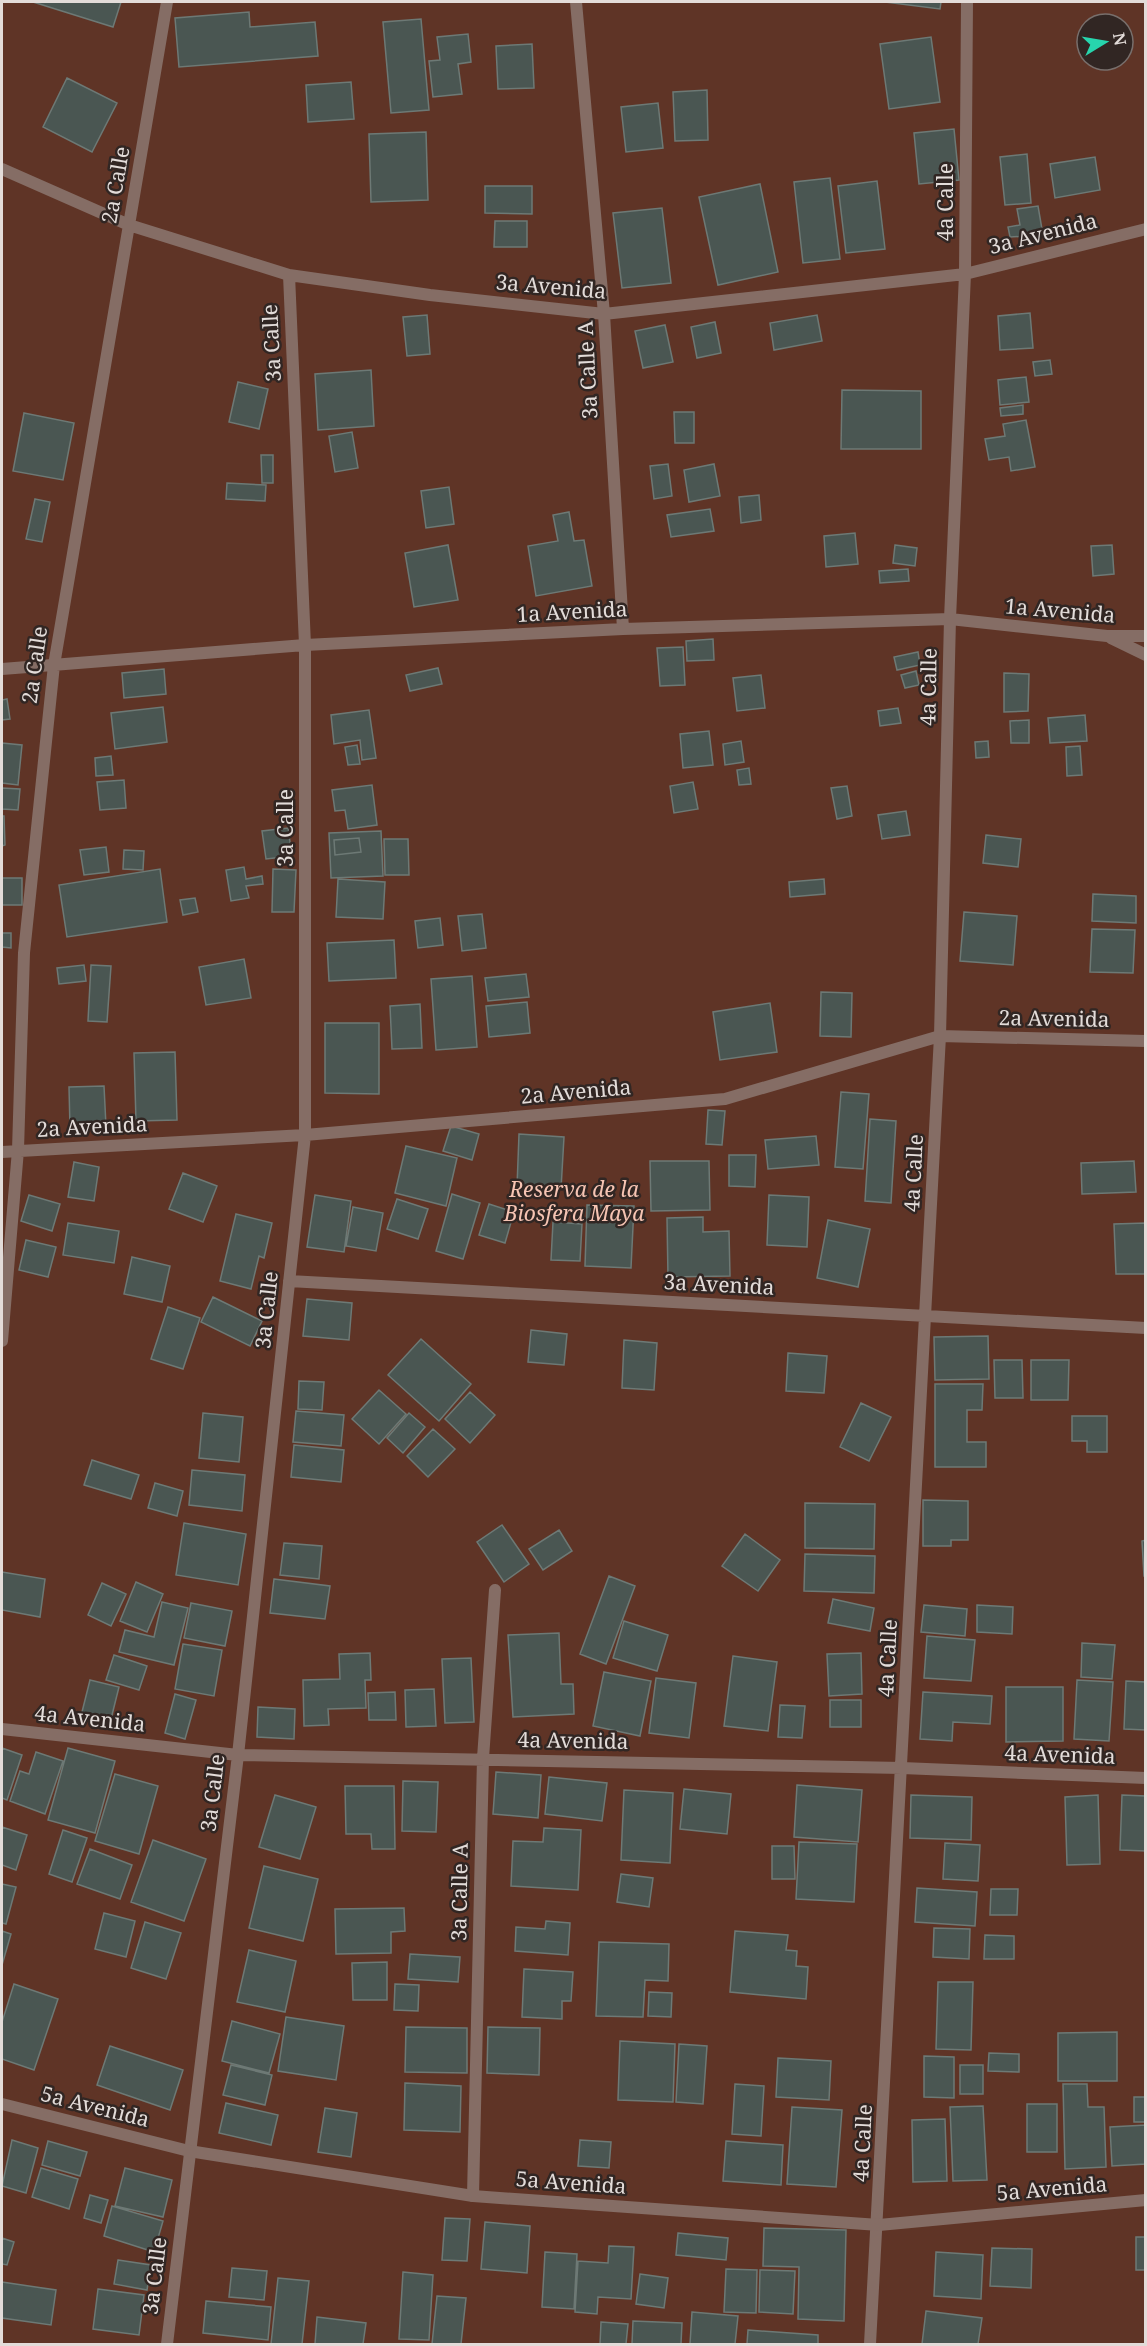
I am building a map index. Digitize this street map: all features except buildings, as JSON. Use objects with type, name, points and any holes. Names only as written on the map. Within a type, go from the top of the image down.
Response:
[{"type":"street","name":"2a Calle","points":[[2,1341],[18,1150],[24,953],[54,665],[167,2]]},
{"type":"street","name":"3a Calle A","points":[[576,2],[604,314],[622,629]]},
{"type":"street","name":"4a Calle","points":[[870,2344],[879,2225],[940,1036],[950,619],[965,274],[967,2]]},
{"type":"street","name":"3a Avenida","points":[[2,170],[129,225],[289,275],[430,295],[604,314],[965,274],[1146,229]]},
{"type":"street","name":"3a Calle","points":[[167,2344],[238,1755],[305,1135],[305,645],[289,275]]},
{"type":"street","name":"1a Avenida","points":[[2,669],[305,645],[622,629],[950,619],[1107,636],[1146,636]]},
{"type":"street","points":[[1107,636],[1146,655]]},
{"type":"street","name":"2a Avenida","points":[[2,1152],[305,1135],[725,1099],[940,1036],[1146,1041]]},
{"type":"street","name":"3a Avenida","points":[[289,1281],[1146,1328]]},
{"type":"street","name":"3a Calle A","points":[[473,2196],[483,1758],[495,1590]]},
{"type":"street","name":"4a Avenida","points":[[2,1730],[238,1755],[902,1768],[1146,1778]]},
{"type":"street","name":"5a Avenida","points":[[2,2104],[189,2151],[473,2196],[879,2225],[1146,2200]]},
{"type":"green space","name":"Reserva de la Biosfera Maya","points":[[2,2],[1145,2],[1145,2344],[2,2344]]}]
